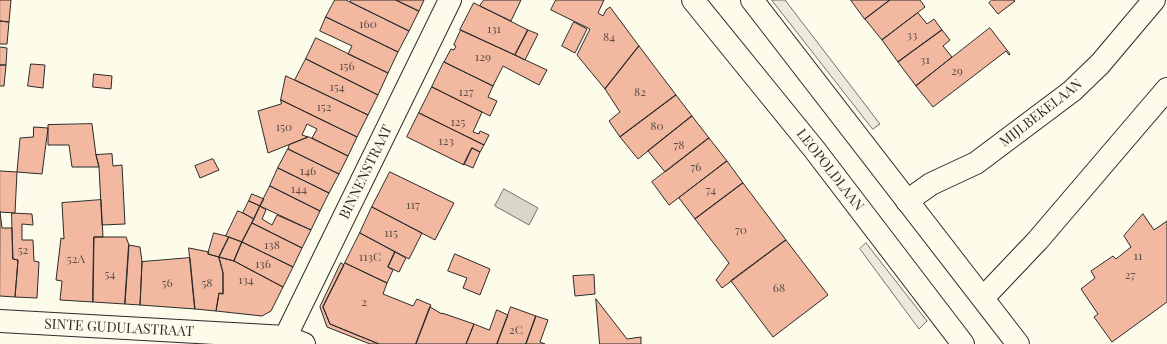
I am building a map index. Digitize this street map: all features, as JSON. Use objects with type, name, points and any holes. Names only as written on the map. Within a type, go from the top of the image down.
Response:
[{"type":"street","name":"BINNENSTRAAT","points":[[291,342],[450,0]]},
{"type":"street","name":"LEOPOLDLAAN","points":[[693,0],[814,149],[963,344]]},
{"type":"street","points":[[752,0],[1018,344]]},
{"type":"street","name":"MIJLBEKELAAN","points":[[907,201],[931,184],[976,163],[1072,92],[1100,64],[1154,0]]},
{"type":"street","points":[[983,298],[1038,240],[1167,89]]},
{"type":"street","name":"SINTE GUDULASTRAAT","points":[[0,321],[291,342]]},
{"type":"shaded area","points":[[772,0],[785,0],[880,124],[873,129]]},
{"type":"shaded area","points":[[504,189],[538,208],[529,225],[495,206]]},
{"type":"shaded area","points":[[866,243],[927,321],[919,329],[860,249]]},
{"type":"building","points":[[0,0],[11,0],[9,22],[0,21]]},
{"type":"building","points":[[335,0],[346,0],[409,31],[398,52],[326,17]]},
{"type":"building","points":[[351,0],[396,0],[419,11],[409,31],[350,2]]},
{"type":"building","points":[[396,0],[424,0],[419,11]]},
{"type":"building","points":[[484,0],[521,0],[511,21],[480,6]]},
{"type":"building","points":[[556,0],[604,0],[598,13],[603,16],[606,10],[610,7],[639,46],[605,89],[577,55],[590,29],[551,10]]},
{"type":"building","points":[[851,0],[890,0],[865,19]]},
{"type":"building","points":[[890,0],[920,0],[925,7],[882,40],[865,19]]},
{"type":"building","points":[[992,0],[1015,1],[998,14],[989,3]]},
{"type":"building","points":[[474,3],[528,30],[515,55],[460,30]]},
{"type":"building","points":[[918,13],[927,24],[934,19],[942,30],[898,62],[882,40]]},
{"type":"building","points":[[326,17],[398,52],[388,73],[348,54],[352,46],[320,31]]},
{"type":"building","points":[[0,21],[9,22],[7,44],[0,44]]},
{"type":"building","points":[[574,22],[587,29],[575,53],[562,46]]},
{"type":"building","points":[[990,28],[1010,54],[1009,55],[1006,51],[933,107],[916,86]]},
{"type":"building","points":[[461,30],[547,70],[539,85],[503,66],[493,86],[444,62],[451,49],[454,50],[456,46],[454,45]]},
{"type":"building","points":[[528,30],[538,34],[525,60],[515,55]]},
{"type":"building","points":[[942,30],[950,40],[943,46],[952,57],[916,86],[898,62]]},
{"type":"building","points":[[316,38],[388,73],[378,95],[306,59]]},
{"type":"building","points":[[639,46],[676,95],[620,137],[609,121],[620,112],[605,89]]},
{"type":"building","points":[[0,47],[7,48],[6,65],[0,65]]},
{"type":"building","points":[[306,59],[378,95],[368,115],[295,80]]},
{"type":"building","points":[[444,62],[493,86],[488,97],[497,101],[490,116],[432,87]]},
{"type":"building","points":[[31,64],[45,65],[43,88],[28,86]]},
{"type":"building","points":[[0,65],[6,65],[4,86],[0,86]]},
{"type":"building","points":[[94,74],[112,76],[111,89],[93,87]]},
{"type":"building","points":[[286,76],[368,115],[357,137],[281,100]]},
{"type":"building","points":[[432,87],[482,112],[473,132],[479,134],[480,131],[489,135],[484,145],[419,113]]},
{"type":"building","points":[[676,95],[692,116],[638,159],[620,137]]},
{"type":"building","points":[[281,100],[357,137],[348,156],[312,138],[317,129],[307,124],[302,135],[308,137],[268,153],[258,111],[281,104]]},
{"type":"building","points":[[419,113],[484,145],[480,152],[472,148],[464,165],[407,137]]},
{"type":"building","points":[[692,116],[709,138],[665,172],[648,151]]},
{"type":"building","points":[[92,124],[99,167],[72,167],[69,145],[48,145],[48,125]]},
{"type":"building","points":[[34,127],[48,128],[42,174],[17,172],[20,138],[33,137]]},
{"type":"building","points":[[309,137],[348,156],[339,174],[288,149],[289,145]]},
{"type":"building","points":[[709,138],[727,161],[669,205],[652,182]]},
{"type":"building","points":[[472,148],[480,152],[473,168],[464,164]]},
{"type":"building","points":[[288,149],[339,174],[329,193],[278,168]]},
{"type":"building","points":[[112,154],[113,166],[122,165],[125,224],[102,225],[99,167],[96,155]]},
{"type":"building","points":[[213,159],[219,170],[200,178],[195,166]]},
{"type":"building","points":[[727,161],[743,183],[695,219],[679,198]]},
{"type":"building","points":[[278,168],[329,193],[320,211],[270,186]]},
{"type":"building","points":[[0,171],[17,172],[15,213],[0,212]]},
{"type":"building","points":[[390,172],[454,203],[435,240],[372,207]]},
{"type":"building","points":[[743,183],[786,240],[722,288],[716,280],[729,263],[695,219]]},
{"type":"building","points":[[270,186],[320,211],[311,230],[260,206]]},
{"type":"building","points":[[252,194],[264,199],[260,206],[249,201]]},
{"type":"building","points":[[101,200],[103,237],[94,237],[93,302],[60,300],[62,281],[56,280],[61,238],[64,239],[62,203]]},
{"type":"building","points":[[249,201],[260,206],[254,219],[243,213]]},
{"type":"building","points":[[260,206],[266,210],[262,219],[272,225],[277,215],[311,230],[302,248],[252,223]]},
{"type":"building","points":[[372,207],[422,233],[409,259],[360,233]]},
{"type":"building","points":[[238,211],[254,219],[242,242],[226,236]]},
{"type":"building","points":[[0,212],[2,228],[12,228],[13,259],[18,260],[15,297],[0,296]]},
{"type":"building","points":[[12,213],[32,214],[33,225],[22,224],[22,240],[33,240],[34,261],[39,262],[37,298],[15,297],[18,260],[13,259]]},
{"type":"building","points":[[1143,214],[1154,230],[1167,221],[1167,302],[1112,342],[1094,317],[1098,314],[1081,289],[1095,278],[1091,271],[1113,256],[1116,259],[1131,247],[1124,236]]},
{"type":"building","points":[[252,223],[302,248],[293,267],[242,242]]},
{"type":"building","points":[[214,233],[229,237],[219,257],[208,254]]},
{"type":"building","points":[[360,233],[395,252],[388,267],[393,270],[387,283],[345,263]]},
{"type":"building","points":[[94,237],[126,237],[129,245],[125,304],[93,302]]},
{"type":"building","points":[[229,237],[242,242],[234,261],[219,257]]},
{"type":"building","points":[[786,240],[828,295],[773,337],[731,281]]},
{"type":"building","points":[[242,242],[293,267],[283,287],[234,261]]},
{"type":"building","points":[[129,245],[140,247],[142,262],[140,305],[125,304]]},
{"type":"building","points":[[189,248],[209,252],[208,254],[219,257],[223,273],[223,294],[219,293],[216,311],[195,309]]},
{"type":"building","points":[[395,252],[406,258],[399,272],[388,267]]},
{"type":"building","points":[[455,254],[490,269],[480,295],[463,288],[467,278],[448,271]]},
{"type":"building","points":[[219,257],[234,261],[283,287],[271,311],[262,316],[216,311],[219,293],[223,294],[223,273]]},
{"type":"building","points":[[190,258],[195,309],[140,305],[142,262]]},
{"type":"building","points":[[341,263],[344,265],[323,307],[330,324],[379,344],[370,344],[327,327],[320,307]]},
{"type":"building","points":[[345,263],[387,283],[383,294],[413,306],[417,299],[431,305],[416,344],[379,344],[330,324],[323,307]]},
{"type":"building","points":[[594,275],[595,294],[575,296],[573,276]]},
{"type":"building","points":[[596,299],[627,339],[641,337],[641,344],[600,344]]},
{"type":"building","points":[[430,307],[442,314],[474,324],[466,344],[416,344]]},
{"type":"building","points":[[511,307],[536,316],[526,344],[497,344]]},
{"type":"building","points":[[497,310],[508,315],[497,344],[466,344],[474,324],[489,330]]},
{"type":"building","points":[[536,316],[548,320],[540,342],[545,344],[526,344]]}]
